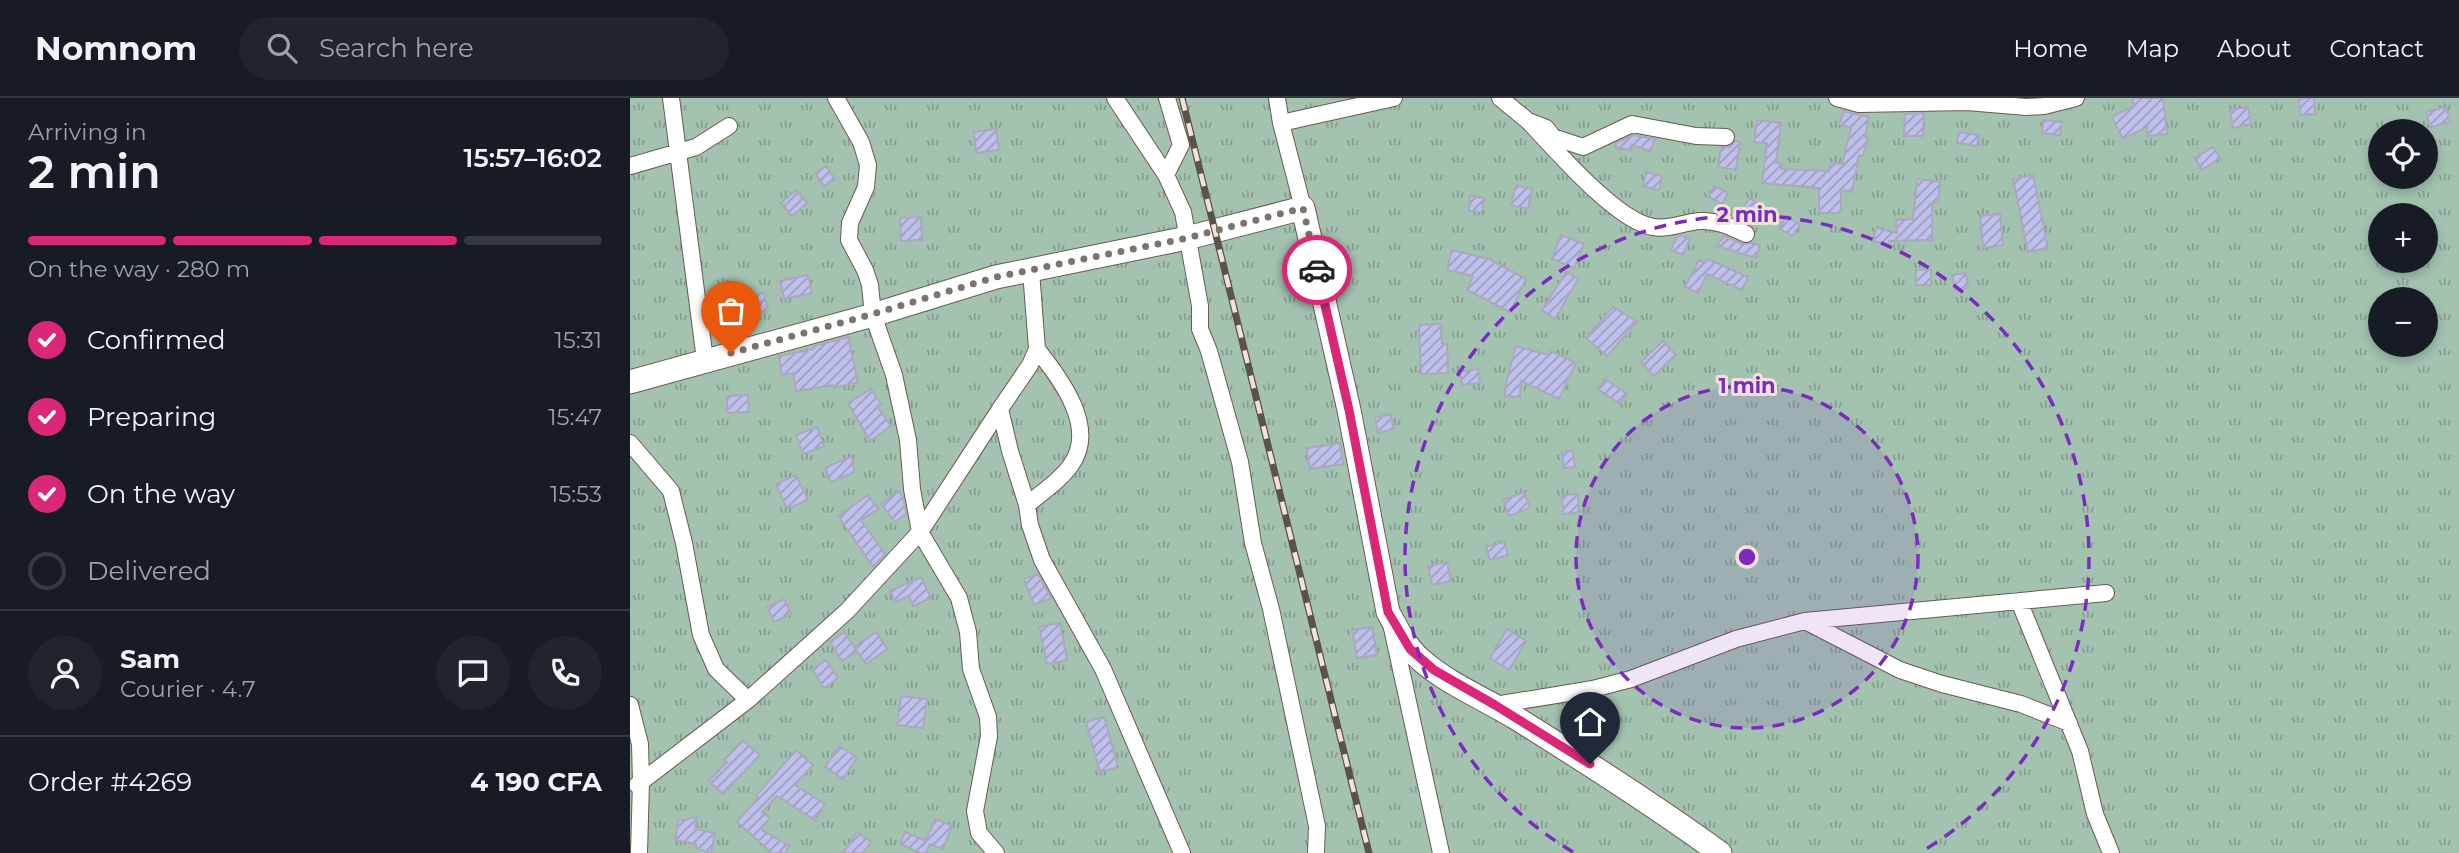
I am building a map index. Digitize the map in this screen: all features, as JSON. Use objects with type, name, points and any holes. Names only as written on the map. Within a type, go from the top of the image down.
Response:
[{"type":"street","points":[[671,98],[705,360]]},
{"type":"street","points":[[836,98],[861,142],[868,165],[866,187],[850,223],[849,233],[870,285],[873,314],[894,375],[908,440],[912,489],[920,532],[959,598],[968,632],[971,669],[986,707],[989,736],[976,802],[976,824],[984,841],[996,853]]},
{"type":"street","points":[[1115,98],[1166,174],[1183,212],[1200,306],[1200,329],[1212,358],[1240,462],[1253,543],[1271,609],[1317,826],[1316,853]]},
{"type":"street","points":[[1166,174],[1181,145],[1167,98]]},
{"type":"street","points":[[1277,98],[1349,410],[1388,612],[1441,853]]},
{"type":"street","points":[[1281,123],[1394,98]]},
{"type":"street","points":[[1500,98],[1528,121],[1607,199],[1636,222],[1658,228],[1677,227],[1699,221],[1714,222],[1746,234]]},
{"type":"street","points":[[1836,98],[1859,104],[1967,102],[2026,107],[2044,106],[2076,98]]},
{"type":"street","points":[[1528,121],[1546,128],[1553,137],[1583,147],[1632,124],[1696,136],[1726,137]]},
{"type":"street","points":[[630,166],[696,146],[729,126]]},
{"type":"street","points":[[630,382],[974,283],[1187,238],[1303,208]]},
{"type":"street","points":[[636,786],[748,700],[848,611],[920,532],[1030,365],[1037,349],[1031,271]]},
{"type":"street","points":[[1027,505],[1065,472],[1082,443],[1078,421],[1061,380],[1037,349]]},
{"type":"street","points":[[1000,409],[1027,505],[1030,525],[1042,560],[1103,669],[1182,853]]},
{"type":"street","points":[[630,443],[671,491],[684,542],[701,635],[716,669],[748,700]]},
{"type":"street","points":[[1495,705],[1606,686],[1736,639],[1805,621],[2106,593]]},
{"type":"street","points":[[2019,601],[2080,751],[2097,822],[2111,853]]},
{"type":"street","points":[[1388,612],[1401,635],[1420,659],[1434,670],[1614,779],[1720,853]]},
{"type":"street","points":[[1805,621],[1899,670],[2021,704],[2069,723]]},
{"type":"street","points":[[630,705],[640,744],[636,786],[644,851]]},
{"type":"green space","points":[[630,98],[2459,98],[2459,853],[630,853]]},
{"type":"building","points":[[2132,98],[2163,98],[2167,134],[2148,136],[2147,127],[2123,139],[2112,117],[2134,106]]},
{"type":"building","points":[[2314,98],[2315,114],[2300,115],[2299,99]]},
{"type":"building","points":[[2248,107],[2251,124],[2233,128],[2230,110]]},
{"type":"building","points":[[2446,107],[2450,122],[2438,125],[2438,119],[2428,119],[2426,112]]},
{"type":"building","points":[[1844,111],[1869,117],[1865,137],[1868,138],[1863,156],[1859,155],[1852,192],[1841,190],[1841,213],[1819,213],[1819,188],[1762,183],[1767,143],[1754,142],[1757,120],[1781,123],[1776,163],[1782,164],[1781,169],[1829,171],[1831,162],[1842,164],[1851,128],[1839,124]]},
{"type":"building","points":[[1924,113],[1923,136],[1904,136],[1905,114]]},
{"type":"building","points":[[2043,120],[2062,122],[2060,135],[2042,133]]},
{"type":"building","points":[[996,129],[999,150],[976,153],[974,132]]},
{"type":"building","points":[[1959,132],[1979,135],[1977,146],[1957,143]]},
{"type":"building","points":[[1633,135],[1655,139],[1650,151],[1632,145],[1632,150],[1616,148],[1616,143]]},
{"type":"building","points":[[1735,141],[1740,142],[1736,170],[1718,167],[1721,147],[1730,147]]},
{"type":"building","points":[[2213,147],[2220,158],[2202,170],[2195,158]]},
{"type":"building","points":[[826,166],[835,179],[824,186],[815,173]]},
{"type":"building","points":[[1646,172],[1662,176],[1659,190],[1643,186]]},
{"type":"building","points":[[2033,175],[2048,248],[2028,252],[2013,179]]},
{"type":"building","points":[[1917,179],[1940,182],[1938,202],[1932,203],[1932,240],[1889,241],[1888,244],[1873,241],[1876,228],[1897,233],[1896,220],[1913,219]]},
{"type":"building","points":[[1516,185],[1532,189],[1528,209],[1511,205]]},
{"type":"building","points":[[1714,186],[1728,193],[1722,204],[1709,197]]},
{"type":"building","points":[[796,190],[807,203],[792,216],[781,203]]},
{"type":"building","points":[[1470,196],[1484,198],[1482,212],[1469,211]]},
{"type":"building","points":[[1750,198],[1763,207],[1754,220],[1741,211]]},
{"type":"building","points":[[2000,214],[2003,245],[1983,248],[1980,216]]},
{"type":"building","points":[[1787,216],[1800,225],[1792,236],[1779,228]]},
{"type":"building","points":[[921,217],[922,240],[901,241],[900,218]]},
{"type":"building","points":[[1561,235],[1584,244],[1574,268],[1552,259]]},
{"type":"building","points":[[1677,236],[1690,239],[1683,255],[1671,250]]},
{"type":"building","points":[[1724,236],[1742,244],[1760,245],[1756,258],[1717,246]]},
{"type":"building","points":[[1452,250],[1489,259],[1526,279],[1510,312],[1467,290],[1473,276],[1447,270]]},
{"type":"building","points":[[1708,259],[1748,277],[1742,290],[1707,274],[1698,293],[1685,287],[1699,260],[1705,263]]},
{"type":"building","points":[[1916,270],[1931,270],[1931,285],[1916,285]]},
{"type":"building","points":[[1566,272],[1578,279],[1555,319],[1542,310]]},
{"type":"building","points":[[1966,273],[1968,288],[1955,290],[1952,275]]},
{"type":"building","points":[[808,275],[812,293],[784,299],[780,281]]},
{"type":"building","points":[[764,293],[768,311],[746,316],[742,298]]},
{"type":"building","points":[[1613,307],[1637,322],[1607,356],[1586,338]]},
{"type":"building","points":[[1441,324],[1442,344],[1447,344],[1448,373],[1421,374],[1419,325]]},
{"type":"building","points":[[848,337],[858,382],[834,388],[833,385],[796,391],[793,373],[782,375],[779,356],[814,349],[814,346]]},
{"type":"building","points":[[1663,341],[1676,355],[1654,376],[1641,362]]},
{"type":"building","points":[[1516,346],[1549,355],[1551,351],[1576,363],[1559,399],[1521,381],[1520,397],[1505,396]]},
{"type":"building","points":[[1478,369],[1480,383],[1462,385],[1460,372]]},
{"type":"building","points":[[1605,379],[1627,394],[1620,404],[1598,389]]},
{"type":"building","points":[[871,389],[881,404],[877,406],[891,426],[870,441],[848,403]]},
{"type":"building","points":[[748,395],[749,412],[727,413],[727,396]]},
{"type":"building","points":[[1390,414],[1394,429],[1378,433],[1375,418]]},
{"type":"building","points":[[817,427],[824,446],[803,454],[796,435]]},
{"type":"building","points":[[1340,443],[1343,464],[1310,469],[1306,448]]},
{"type":"building","points":[[1573,451],[1575,467],[1564,468],[1562,452]]},
{"type":"building","points":[[852,456],[854,472],[831,482],[825,468]]},
{"type":"building","points":[[796,475],[808,500],[787,509],[776,484]]},
{"type":"building","points":[[898,491],[903,497],[906,514],[895,522],[881,504]]},
{"type":"building","points":[[1524,492],[1530,508],[1509,516],[1503,500]]},
{"type":"building","points":[[1578,494],[1579,512],[1563,514],[1562,495]]},
{"type":"building","points":[[868,495],[878,509],[861,520],[885,554],[873,567],[838,516]]},
{"type":"building","points":[[1504,542],[1508,555],[1490,560],[1486,547]]},
{"type":"building","points":[[1447,562],[1451,581],[1432,585],[1428,566]]},
{"type":"building","points":[[1038,574],[1051,598],[1034,605],[1024,579]]},
{"type":"building","points":[[921,577],[931,598],[913,606],[909,596],[895,602],[890,591]]},
{"type":"building","points":[[784,599],[791,614],[774,622],[767,607]]},
{"type":"building","points":[[1060,623],[1067,660],[1047,664],[1039,627]]},
{"type":"building","points":[[1372,627],[1377,655],[1357,658],[1352,630]]},
{"type":"building","points":[[1507,629],[1526,641],[1509,670],[1490,658]]},
{"type":"building","points":[[844,632],[857,651],[842,661],[830,642]]},
{"type":"building","points":[[876,632],[887,649],[866,664],[854,647]]},
{"type":"building","points":[[826,660],[838,678],[824,688],[812,669]]},
{"type":"building","points":[[901,696],[927,699],[923,728],[897,725]]},
{"type":"building","points":[[1104,717],[1118,767],[1100,772],[1086,722]]},
{"type":"building","points":[[742,740],[760,755],[723,794],[709,781],[727,762],[724,760]]},
{"type":"building","points":[[839,746],[857,757],[843,779],[825,767]]},
{"type":"building","points":[[796,750],[813,765],[795,785],[825,804],[815,820],[777,796],[762,812],[770,818],[760,829],[789,846],[785,853],[772,853],[737,822]]},
{"type":"building","points":[[697,817],[695,829],[715,833],[711,853],[696,848],[696,844],[675,840],[678,821]]},
{"type":"building","points":[[935,819],[952,826],[943,849],[930,844],[926,853],[920,853],[900,844],[905,832],[926,841]]},
{"type":"building","points":[[857,832],[871,842],[863,853],[843,853]]},
{"type":"railway","points":[[1182,98],[1369,853]]},
{"type":"way so far","points":[[731,353],[996,277],[1187,238],[1303,208],[1317,270]]},
{"type":"route","points":[[1317,270],[1349,410],[1388,612],[1410,649],[1434,670],[1590,764]]}]
